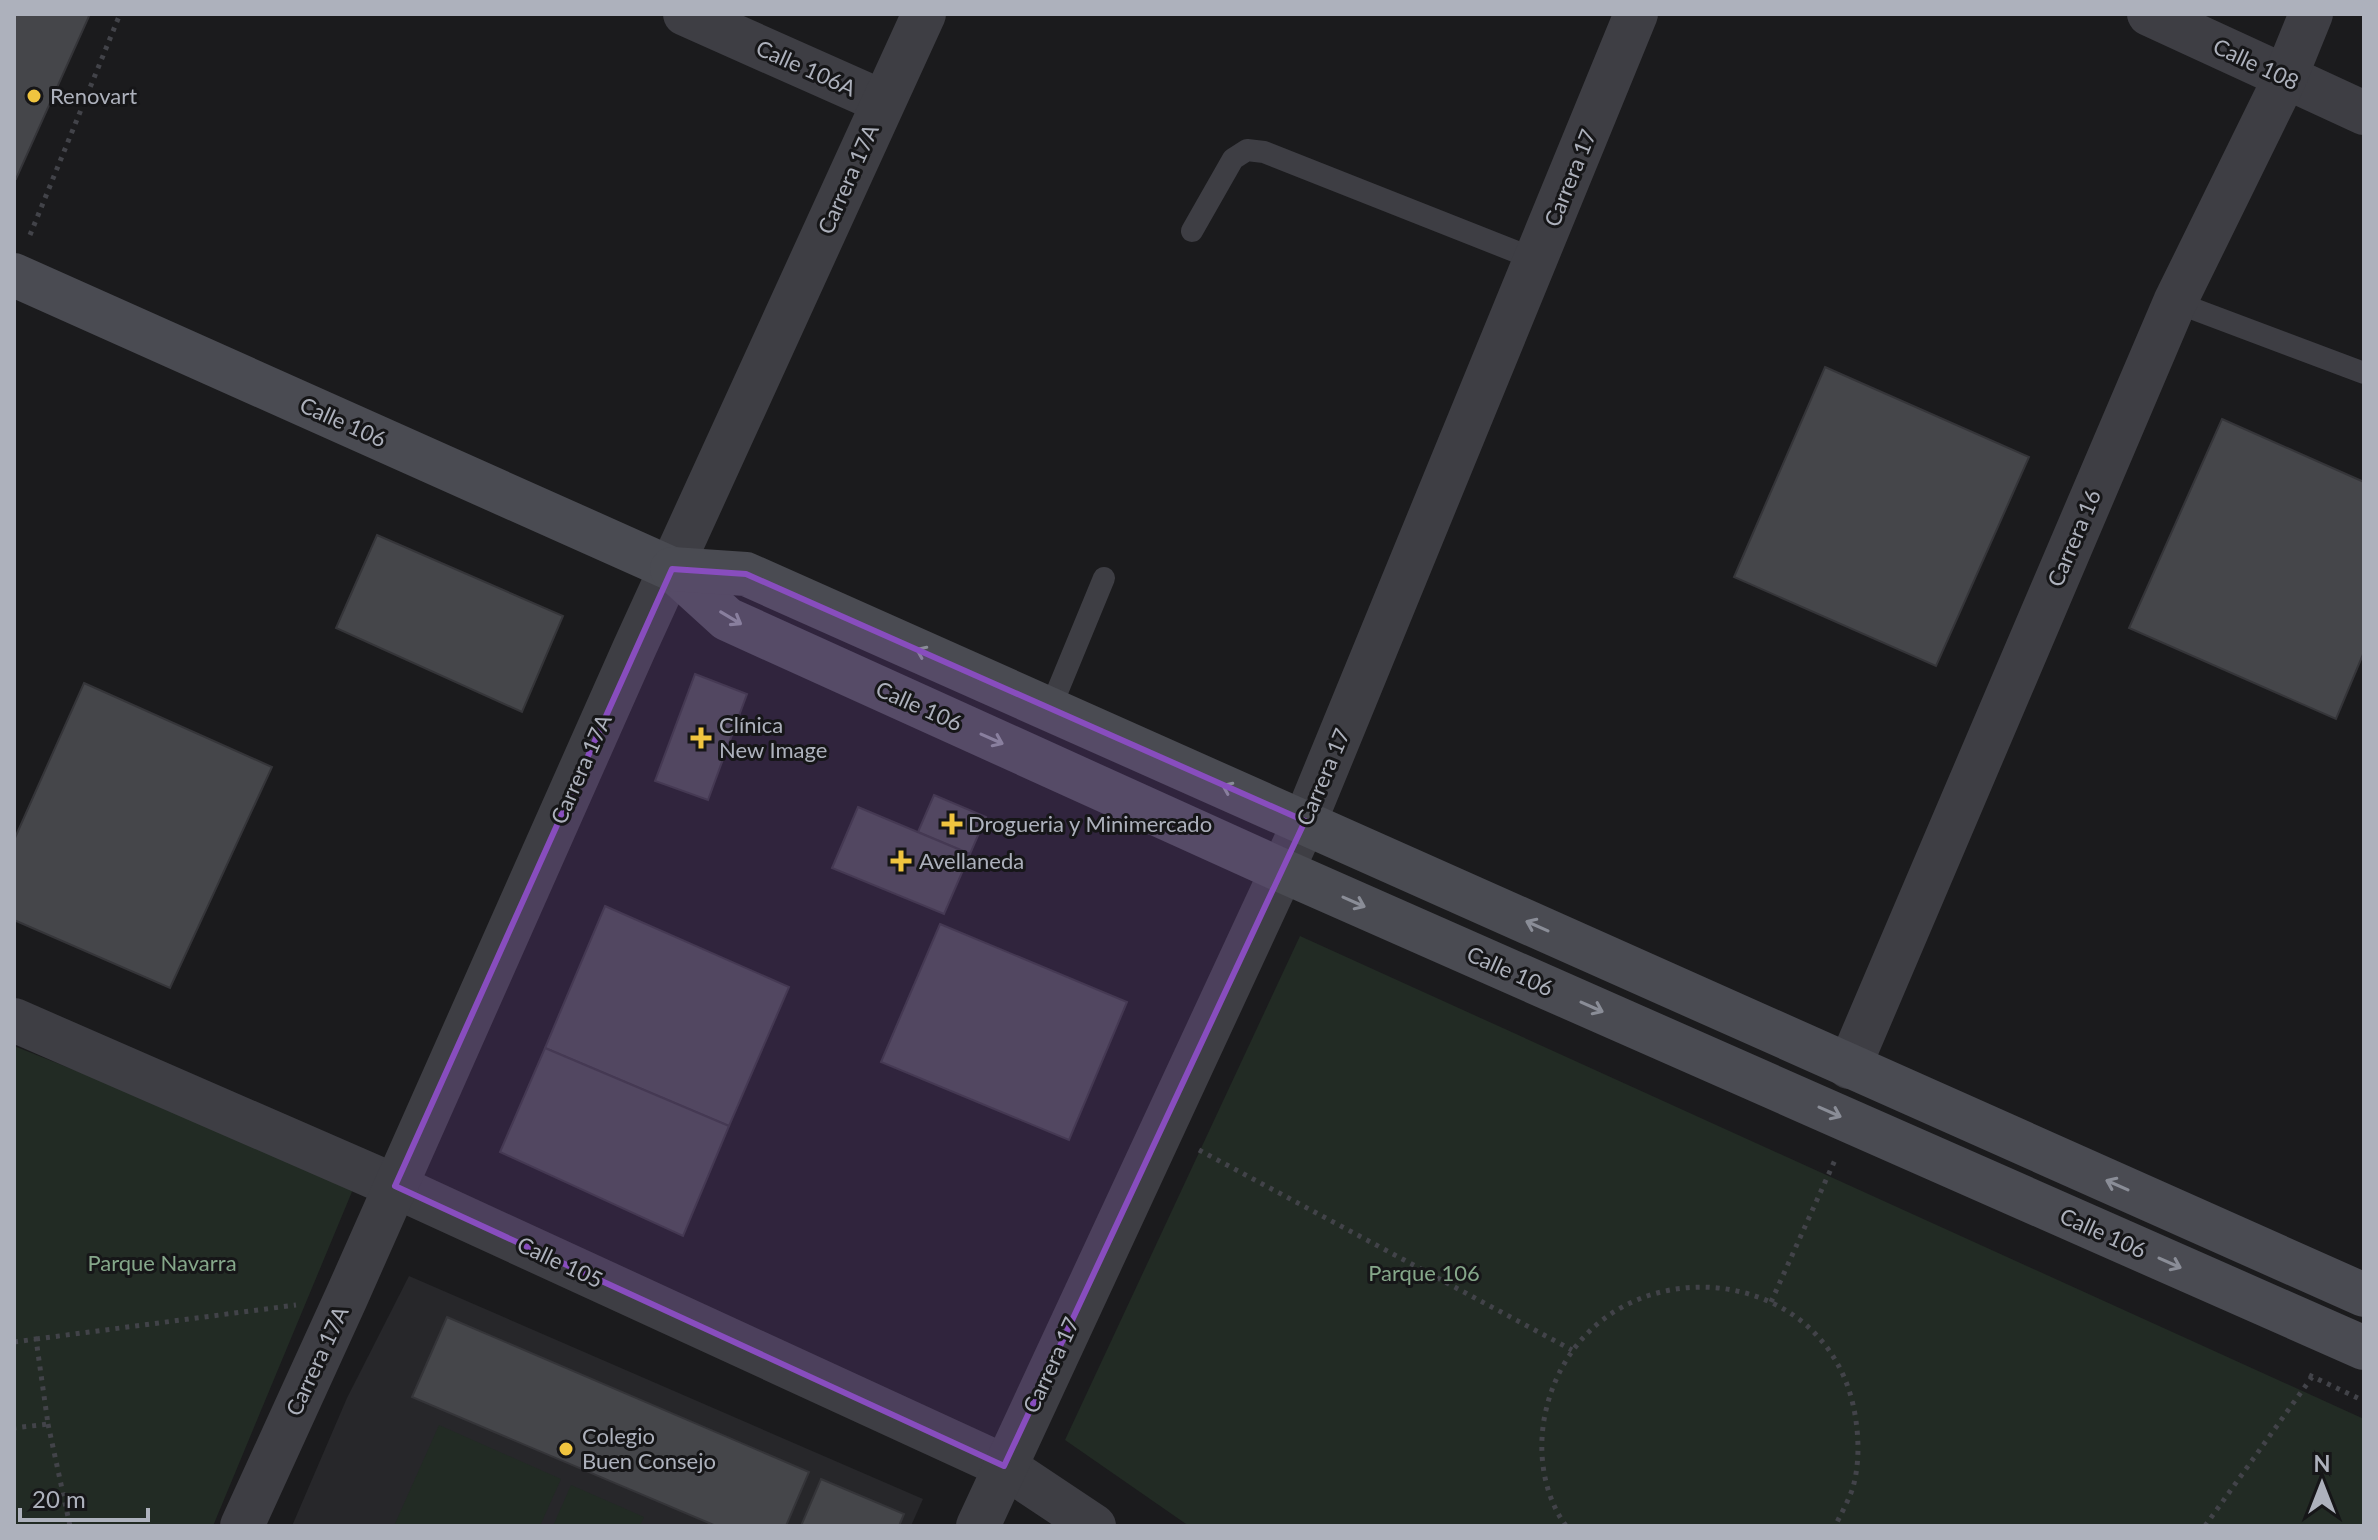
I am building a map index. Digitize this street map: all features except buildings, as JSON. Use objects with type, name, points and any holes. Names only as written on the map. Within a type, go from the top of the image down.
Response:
[{"type":"main road","name":"Calle 106","points":[[20,260],[672,569],[727,619],[1283,871],[2364,1348]]},
{"type":"main road","name":"Calle 106","points":[[672,569],[746,574],[2364,1295]]},
{"type":"street","name":"Calle 106A","points":[[685,14],[883,102]]},
{"type":"street","name":"Carrera 17A","points":[[242,1526],[924,14]]},
{"type":"street","name":"Carrera 17","points":[[978,1526],[1305,821],[1636,14]]},
{"type":"street","name":"Calle 108","points":[[2149,14],[2364,113]]},
{"type":"street","name":"Carrera 16","points":[[1849,1067],[2175,302],[2285,78],[2311,14]]},
{"type":"street","name":"Calle 105","points":[[14,1020],[395,1186],[1004,1466],[1094,1526]]},
{"type":"lane","points":[[1192,231],[1233,159],[1247,150],[1264,152],[1537,260]]},
{"type":"lane","points":[[2175,302],[2364,373]]},
{"type":"lane","points":[[1050,709],[1104,578]]},
{"type":"path","points":[[20,260],[120,14]]},
{"type":"path","points":[[1191,1146],[1572,1350]]},
{"type":"path","points":[[1771,1302],[1837,1156]]},
{"type":"path","points":[[1566,1526],[1558,1514],[1544,1474],[1541,1430],[1551,1388],[1572,1350],[1597,1323],[1628,1302],[1663,1290],[1700,1286],[1736,1290],[1771,1302],[1807,1326],[1835,1360],[1853,1400],[1859,1443],[1853,1486],[1835,1526]]},
{"type":"path","points":[[14,1342],[346,1298]]},
{"type":"path","points":[[36,1339],[48,1424],[70,1526]]},
{"type":"path","points":[[2205,1526],[2312,1377],[2364,1401]]},
{"type":"path","points":[[14,1428],[48,1424]]},
{"type":"highlighted area","points":[[672,569],[746,574],[1305,821],[1004,1466],[395,1186]]},
{"type":"shaded area","name":"Colegio Buen Consejo","points":[[409,1276],[923,1499],[911,1526],[292,1526],[347,1398]]},
{"type":"green space","name":"Parque 106","points":[[1300,936],[2364,1419],[2364,1526],[1189,1526],[1065,1440]]},
{"type":"green space","name":"Parque Navarra","points":[[14,1046],[356,1182],[213,1526],[14,1526]]},
{"type":"green space","points":[[439,1425],[561,1479],[540,1526],[394,1526]]},
{"type":"green space","points":[[571,1485],[644,1517],[640,1526],[553,1526]]},
{"type":"place","name":"Renovart","points":[[34,96]]},
{"type":"place","name":"Clínica New Image","points":[[701,738]]},
{"type":"place","name":"Drogueria y Minimercado","points":[[952,824]]},
{"type":"place","name":"Avellaneda","points":[[901,861]]},
{"type":"place","name":"Colegio Buen Consejo","points":[[566,1449]]}]
